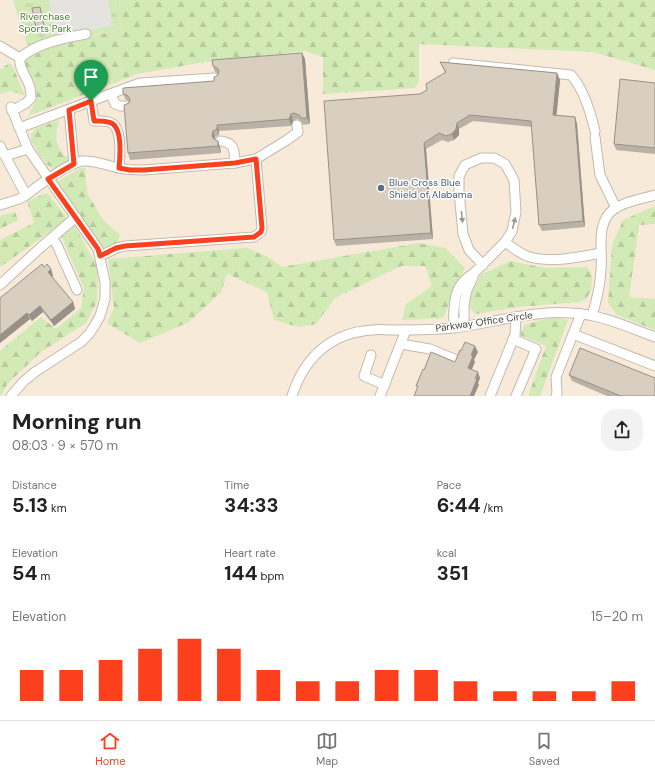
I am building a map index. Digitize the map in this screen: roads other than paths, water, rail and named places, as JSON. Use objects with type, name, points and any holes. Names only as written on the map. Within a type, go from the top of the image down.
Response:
[{"type":"street","points":[[20,58],[30,51],[58,39],[86,34]]},
{"type":"street","points":[[0,46],[20,58]]},
{"type":"street","points":[[11,396],[24,381],[35,372],[81,342],[89,334],[100,316],[105,299],[105,282],[98,249],[28,149],[12,109],[26,103],[31,98],[30,88],[19,62],[20,58]]},
{"type":"street","points":[[453,63],[571,75],[576,80],[592,118],[600,175],[616,208]]},
{"type":"street","points":[[19,128],[140,83],[216,78]]},
{"type":"street","points":[[111,94],[115,104],[126,106]]},
{"type":"street","points":[[91,101],[94,121],[109,122],[113,124],[117,130],[120,148],[119,168]]},
{"type":"street","points":[[69,110],[74,164]]},
{"type":"street","points":[[0,205],[19,199],[48,179],[74,164],[83,161],[90,161],[130,170],[144,170],[235,163],[256,159],[298,132],[297,125]]},
{"type":"street","points":[[220,141],[232,144],[235,163]]},
{"type":"street","points":[[0,146],[26,195]]},
{"type":"street","points":[[5,156],[28,149]]},
{"type":"street","points":[[459,327],[464,319],[464,304],[467,290],[474,273],[506,242],[512,231],[516,212],[514,180],[505,164],[494,158],[481,158],[466,165],[459,176],[463,234],[470,250],[483,264]]},
{"type":"street","points":[[100,256],[116,248],[125,246],[254,237],[261,232],[262,228],[256,159]]},
{"type":"street","points":[[592,315],[598,295],[602,269],[602,229],[607,215],[623,204],[655,195]]},
{"type":"street","points":[[0,285],[76,217]]},
{"type":"street","points":[[52,238],[57,245],[77,290]]},
{"type":"street","points":[[506,242],[515,250],[529,257],[541,259],[562,259],[601,253]]},
{"type":"street","name":"Parkway Office Circle","points":[[292,396],[306,365],[320,350],[332,341],[356,332],[372,330],[459,327],[556,312],[592,315],[611,320],[655,337]]},
{"type":"street","points":[[559,395],[556,377],[581,314]]},
{"type":"street","points":[[490,396],[515,335],[516,318]]},
{"type":"street","points":[[380,396],[406,330]]},
{"type":"street","points":[[573,334],[655,366]]},
{"type":"street","points":[[513,339],[536,349],[516,396]]},
{"type":"street","points":[[401,344],[430,348],[454,359]]},
{"type":"street","points":[[371,355],[364,376],[385,385]]},
{"type":"place","name":"Blue Cross Blue Shield of Alabama","points":[[381,188]]},
{"type":"park label","name":"Riverchase Sports Park","points":[[45,22]]}]
